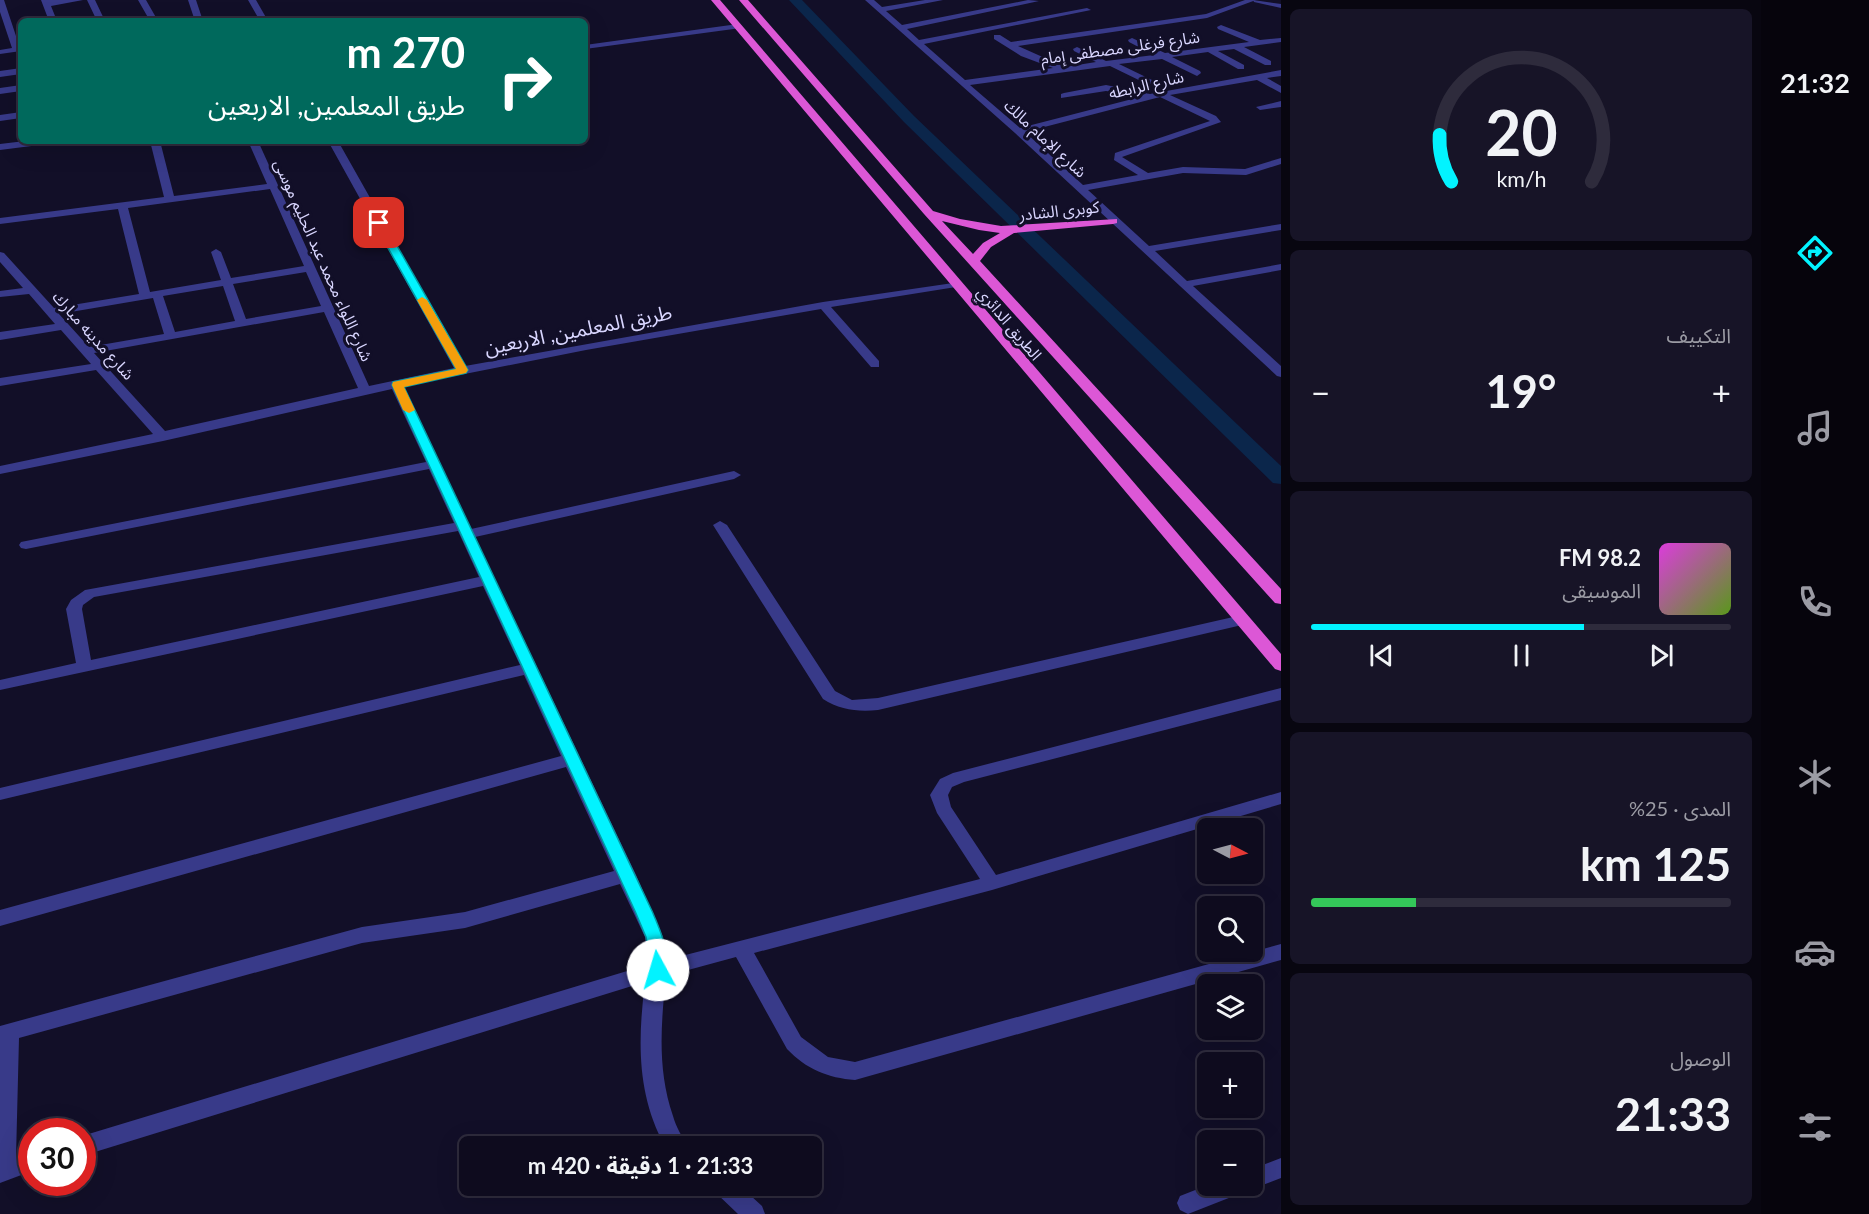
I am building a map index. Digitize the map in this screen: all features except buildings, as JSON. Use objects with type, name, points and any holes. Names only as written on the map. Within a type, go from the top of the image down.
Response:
[{"type":"highway","name":"الطريق الدائري","points":[[731,2],[738,26],[1281,665]]},
{"type":"highway","name":"الطريق الدائري","points":[[731,2],[928,212],[1281,599]]},
{"type":"highway","name":"كوبرى الشادر","points":[[928,212],[960,224],[1009,232],[1113,220]]},
{"type":"highway","name":"كوبرى الشادر","points":[[973,262],[987,245],[1009,232]]},
{"type":"street","points":[[0,0],[18,46]]},
{"type":"street","points":[[52,18],[46,2],[79,0]]},
{"type":"street","points":[[91,0],[100,18]]},
{"type":"street","points":[[142,0],[152,18]]},
{"type":"street","points":[[192,0],[198,18]]},
{"type":"street","points":[[252,0],[262,18]]},
{"type":"street","name":"شارع الإمام مالك","points":[[869,0],[1018,131],[1281,373]]},
{"type":"street","points":[[880,10],[939,0]]},
{"type":"street","points":[[1010,45],[1212,15],[1252,0]]},
{"type":"street","points":[[1257,0],[1281,6]]},
{"type":"street","points":[[900,28],[1033,1],[1046,7]]},
{"type":"street","points":[[917,43],[1087,10]]},
{"type":"street","points":[[588,46],[738,26]]},
{"type":"street","points":[[1221,27],[1260,44]]},
{"type":"street","points":[[997,37],[1031,57],[1066,70]]},
{"type":"street","points":[[1132,40],[1197,73]]},
{"type":"street","name":"شارع فرغلى مصطفى إمام","points":[[963,83],[1279,42]]},
{"type":"street","points":[[1237,47],[1268,63]]},
{"type":"street","points":[[0,52],[18,49]]},
{"type":"street","points":[[1077,50],[1149,82]]},
{"type":"street","points":[[1210,50],[1241,67]]},
{"type":"street","points":[[0,74],[18,71]]},
{"type":"street","name":"شارع الرابطه","points":[[1018,131],[1156,95],[1281,74]]},
{"type":"street","points":[[1259,77],[1281,90]]},
{"type":"street","points":[[0,91],[18,88]]},
{"type":"street","points":[[1064,96],[1110,88],[1156,95],[1213,118],[1216,122],[1118,155],[1120,162],[1147,177]]},
{"type":"street","points":[[1260,107],[1281,104]]},
{"type":"street","points":[[0,118],[18,115]]},
{"type":"street","points":[[0,147],[24,144]]},
{"type":"street","points":[[156,144],[171,200]]},
{"type":"street","name":"شارع اللواء محمد عبد الحليم موسى","points":[[254,144],[366,392]]},
{"type":"street","points":[[335,144],[462,370]]},
{"type":"street","points":[[1080,189],[1190,170],[1246,172],[1281,161]]},
{"type":"street","points":[[0,221],[273,186]]},
{"type":"street","points":[[122,206],[151,295],[171,336]]},
{"type":"street","points":[[1145,250],[1281,226]]},
{"type":"street","points":[[216,252],[242,323]]},
{"type":"street","name":"شارع مدينه مبارك","points":[[0,256],[163,437]]},
{"type":"street","points":[[1184,285],[1281,267]]},
{"type":"street","points":[[51,312],[310,268]]},
{"type":"street","name":"طريق المعلمين, الاربعين","points":[[0,470],[163,437],[462,370],[730,320],[956,284]]},
{"type":"street","points":[[0,294],[31,290]]},
{"type":"street","points":[[823,305],[875,364]]},
{"type":"street","points":[[86,351],[328,308]]},
{"type":"street","points":[[0,336],[63,326]]},
{"type":"street","points":[[0,382],[99,366]]},
{"type":"street","points":[[397,385],[654,937],[658,970],[649,1031],[651,1066],[657,1096],[672,1136]]},
{"type":"street","points":[[26,545],[434,464]]},
{"type":"street","points":[[84,666],[74,609],[82,598],[90,593],[465,530],[734,475]]},
{"type":"street","points":[[720,525],[829,695],[846,705],[878,704],[1242,620]]},
{"type":"street","points":[[0,685],[489,580]]},
{"type":"street","points":[[0,794],[530,668]]},
{"type":"street","points":[[992,883],[942,808],[939,795],[946,783],[959,777],[1281,694]]},
{"type":"street","points":[[0,918],[572,759]]},
{"type":"street","points":[[96,1142],[658,970],[992,883],[1281,798]]},
{"type":"street","points":[[18,1166],[2,1172],[4,1034],[362,934],[465,920],[627,875]]},
{"type":"street","points":[[741,948],[794,1043],[803,1053],[826,1067],[855,1071],[1281,952]]},
{"type":"street","points":[[1263,1175],[1281,1168]]},
{"type":"street","points":[[735,1196],[754,1214]]},
{"type":"street","points":[[1188,1203],[1207,1196]]},
{"type":"waterway","points":[[795,0],[909,119],[1281,478]]},
{"type":"slow traffic","points":[[409,410],[397,385],[462,370],[422,300]]},
{"type":"route","points":[[379,223],[462,370],[397,385],[644,911],[654,937],[658,970]]}]
